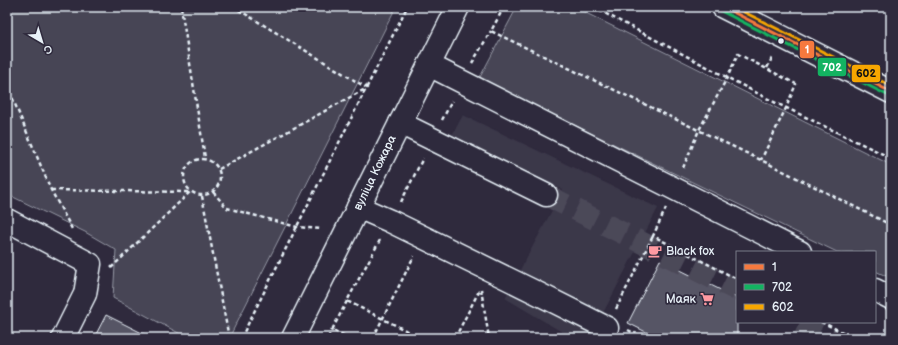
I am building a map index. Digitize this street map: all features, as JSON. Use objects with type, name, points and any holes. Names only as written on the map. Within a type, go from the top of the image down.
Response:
[{"type":"main road","name":"вуліца Кожара","points":[[293,338],[458,7]]},
{"type":"main road","points":[[723,7],[891,92]]},
{"type":"main road","points":[[429,65],[798,251]]},
{"type":"main road","points":[[400,123],[546,195]]},
{"type":"main road","points":[[358,207],[607,328]]},
{"type":"main road","points":[[9,227],[90,264],[85,294],[63,338]]},
{"type":"main road","points":[[876,290],[891,298]]},
{"type":"path","points":[[181,7],[205,158]]},
{"type":"path","points":[[234,7],[367,88]]},
{"type":"path","points":[[241,338],[407,7]]},
{"type":"path","points":[[462,81],[504,7]]},
{"type":"path","points":[[593,7],[786,108],[891,158]]},
{"type":"path","points":[[491,31],[761,160],[891,225]]},
{"type":"path","points":[[738,54],[796,84],[761,160]]},
{"type":"path","points":[[7,85],[51,190],[73,230]]},
{"type":"path","points":[[219,169],[367,88]]},
{"type":"path","points":[[51,190],[190,192],[202,196],[213,192],[220,181],[219,169],[214,162],[205,158],[193,160],[184,168],[183,181],[190,192]]},
{"type":"path","points":[[90,264],[105,275],[190,192]]},
{"type":"path","points":[[213,192],[227,208],[297,227],[346,232]]},
{"type":"path","points":[[202,196],[229,338]]},
{"type":"path","points":[[328,338],[382,236]]},
{"type":"path","points":[[607,328],[653,236]]},
{"type":"path","points":[[408,252],[421,259]]},
{"type":"path","points":[[373,338],[414,256]]},
{"type":"path","points":[[474,285],[481,288]]},
{"type":"path","points":[[455,338],[481,288]]},
{"type":"path","points":[[481,288],[489,338]]},
{"type":"path","points":[[347,301],[421,338]]},
{"type":"path","points":[[823,323],[854,338]]},
{"type":"path","points":[[332,330],[350,338]]},
{"type":"shaded area","points":[[7,7],[396,7],[229,338],[188,338],[113,298],[116,250],[85,232],[7,194]]},
{"type":"shaded area","points":[[517,7],[574,7],[891,165],[891,278],[876,271],[876,251],[835,251],[479,79]]},
{"type":"shaded area","points":[[463,115],[658,208],[590,338],[566,338],[567,335],[505,298],[563,190],[452,135]]},
{"type":"building","points":[[660,260],[736,298],[737,338],[658,338],[628,323]]},
{"type":"building","points":[[106,315],[152,338],[94,338]]},
{"type":"tunnel","points":[[546,195],[736,290]]},
{"type":"tunnel","points":[[802,323],[832,338]]},
{"type":"transit line","name":"1","points":[[723,7],[891,92]]},
{"type":"transit line","name":"602","points":[[734,7],[891,86]]},
{"type":"transit line","name":"702","points":[[721,11],[889,96]]},
{"type":"place","name":"Black fox","points":[[655,251]]},
{"type":"place","name":"Маяк","points":[[707,299]]}]
